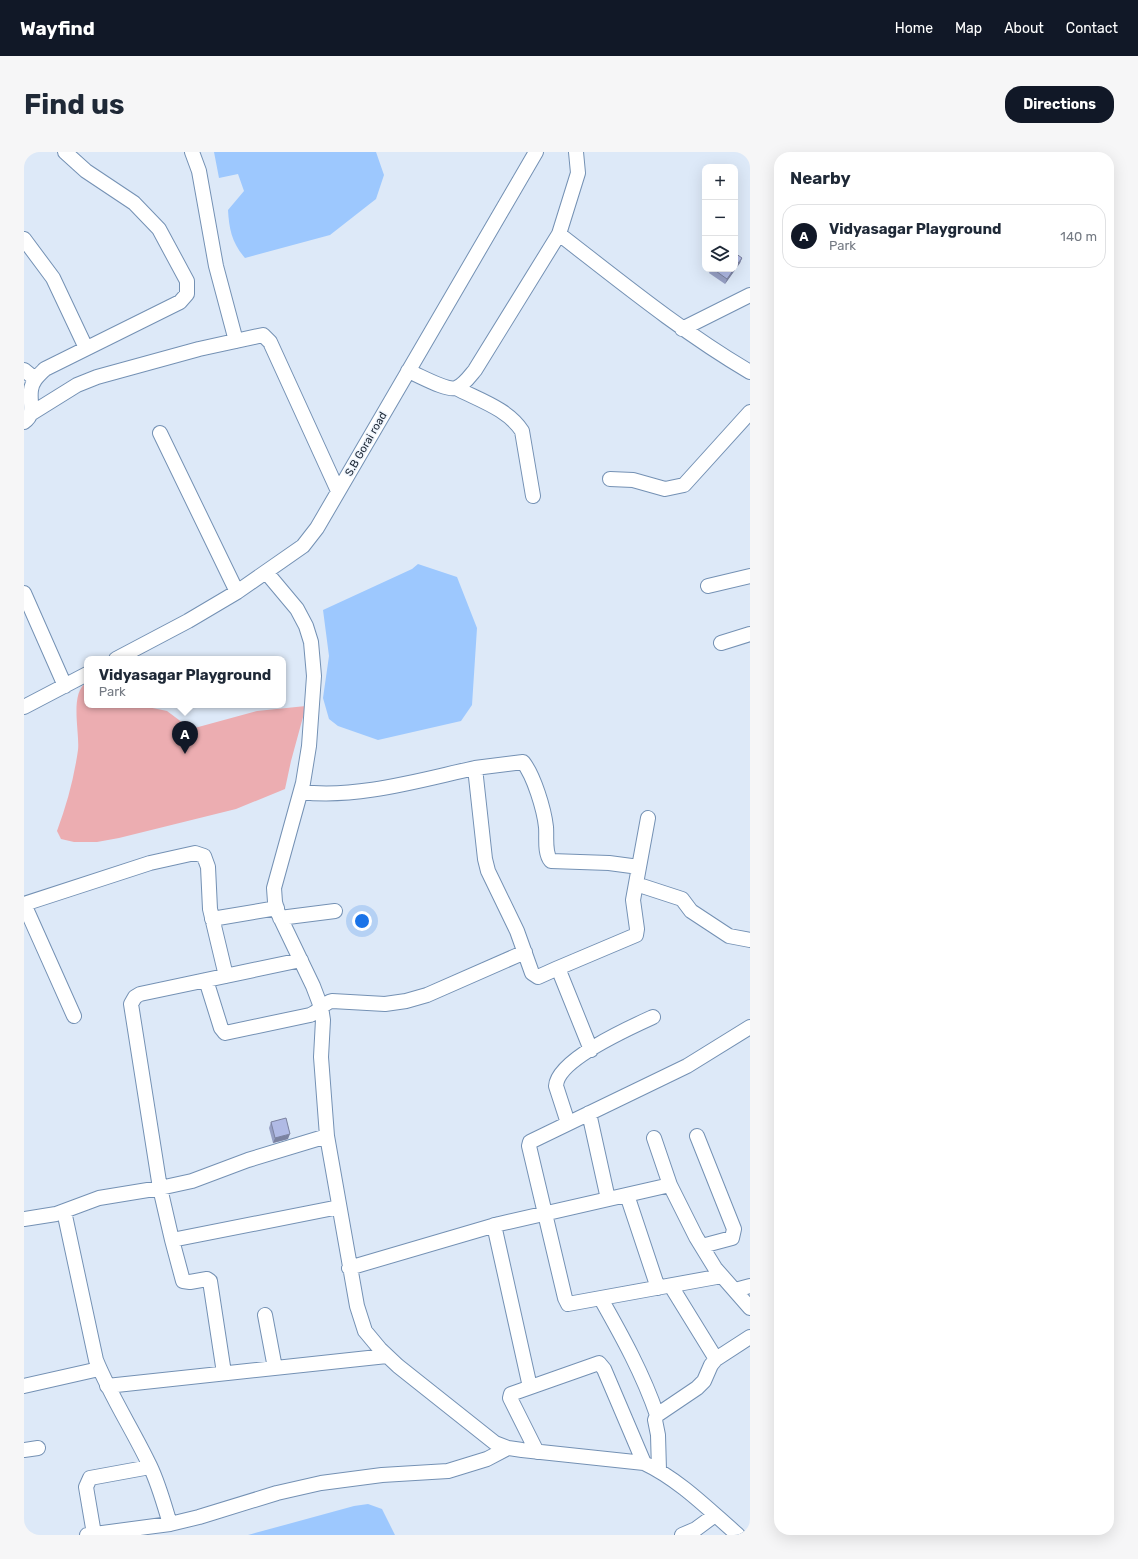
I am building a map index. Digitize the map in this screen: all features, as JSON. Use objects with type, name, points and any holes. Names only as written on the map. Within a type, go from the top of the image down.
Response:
[{"type":"street","points":[[28,418],[31,390],[29,375],[45,369],[180,302],[187,294],[187,281],[159,229],[134,203],[86,171],[65,152]]},
{"type":"street","points":[[192,152],[199,171],[216,266],[236,341]]},
{"type":"street","name":"S.B Gorai road","points":[[122,656],[188,621],[237,592],[303,546],[317,528],[536,152]]},
{"type":"street","points":[[456,388],[466,381],[475,370],[559,234],[578,173],[576,152]]},
{"type":"street","points":[[559,234],[682,329],[711,349],[750,372]]},
{"type":"street","points":[[24,239],[53,278],[86,348]]},
{"type":"street","points":[[682,329],[750,295]]},
{"type":"street","points":[[28,418],[77,385],[97,377],[199,349],[263,335],[270,342],[338,491]]},
{"type":"street","points":[[408,371],[447,388],[456,388],[509,416],[522,431],[533,496]]},
{"type":"street","points":[[610,479],[632,480],[665,489],[684,486],[750,412]]},
{"type":"street","points":[[160,433],[237,592]]},
{"type":"street","points":[[266,572],[297,609],[306,626],[311,642],[314,676],[309,746],[301,792],[274,888],[278,913],[301,960],[321,1007],[323,1020],[321,1057],[327,1136],[349,1268],[357,1306],[365,1331],[387,1356],[483,1435],[508,1448],[644,1463],[659,1470],[738,1535]]},
{"type":"street","points":[[708,586],[750,576]]},
{"type":"street","points":[[24,593],[65,686]]},
{"type":"street","points":[[721,643],[750,634]]},
{"type":"street","points":[[24,707],[84,676]]},
{"type":"street","points":[[301,792],[334,794],[358,792],[475,768],[523,762],[542,806],[546,826],[548,856],[550,860],[609,863],[639,867]]},
{"type":"street","points":[[475,768],[485,859],[488,871],[518,931],[534,976],[542,976],[636,935],[638,929],[633,900],[648,818]]},
{"type":"street","points":[[74,1016],[24,904],[150,862],[195,853],[204,856],[208,867],[208,893],[212,919],[226,976]]},
{"type":"street","points":[[636,884],[682,899],[691,911],[729,936],[750,940]]},
{"type":"street","points":[[212,919],[278,913],[335,911]]},
{"type":"street","points":[[206,980],[221,1028],[225,1033],[310,1015],[318,1011],[324,1004],[332,1001],[385,1004],[406,1001],[427,995],[525,952]]},
{"type":"street","points":[[224,1373],[210,1281],[207,1279],[190,1282],[183,1281],[172,1240],[160,1188],[132,1000],[140,994],[301,960]]},
{"type":"street","points":[[558,968],[591,1050]]},
{"type":"street","points":[[568,1123],[557,1093],[556,1080],[560,1073],[618,1032],[653,1017]]},
{"type":"street","points":[[722,1276],[573,1304],[566,1302],[529,1146],[530,1142],[687,1066],[750,1027]]},
{"type":"street","points":[[589,1113],[608,1199]]},
{"type":"street","points":[[24,1219],[48,1216],[100,1198],[192,1181],[248,1160],[327,1136]]},
{"type":"street","points":[[697,1136],[734,1229],[732,1238],[702,1246]]},
{"type":"street","points":[[654,1138],[670,1185],[702,1246],[722,1276],[750,1308]]},
{"type":"street","points":[[349,1268],[494,1225],[670,1185]]},
{"type":"street","points":[[627,1195],[664,1287],[716,1359]]},
{"type":"street","points":[[172,1240],[339,1207]]},
{"type":"street","points":[[64,1211],[99,1369],[150,1467],[161,1494],[170,1524]]},
{"type":"street","points":[[494,1225],[530,1387]]},
{"type":"street","points":[[735,1290],[750,1286]]},
{"type":"street","points":[[601,1299],[626,1343],[650,1395],[656,1415],[655,1420],[658,1435],[659,1470]]},
{"type":"street","points":[[265,1315],[275,1368]]},
{"type":"street","points":[[656,1415],[697,1388],[704,1381],[711,1365],[716,1359],[750,1337]]},
{"type":"street","points":[[107,1386],[387,1356]]},
{"type":"street","points":[[537,1452],[510,1398],[513,1392],[599,1363],[604,1369],[644,1463]]},
{"type":"street","points":[[24,1386],[99,1369]]},
{"type":"street","points":[[150,1467],[90,1478],[86,1487],[90,1535],[170,1524],[199,1517],[300,1486],[382,1475],[448,1471],[487,1459],[508,1448]]},
{"type":"street","points":[[682,1535],[701,1526],[715,1515]]},
{"type":"shaded area","points":[[84,685],[84,708],[152,708],[167,711],[191,729],[257,711],[306,706],[285,789],[236,809],[119,838],[97,842],[74,842],[61,839],[57,831],[70,791],[78,750],[76,713],[78,695]]},
{"type":"water","points":[[214,152],[376,152],[384,175],[376,199],[330,235],[245,258],[237,247],[232,236],[228,210],[244,191],[238,174],[219,178]]},
{"type":"water","points":[[418,564],[457,577],[477,628],[472,705],[461,721],[378,740],[338,726],[329,719],[323,698],[329,656],[323,610],[412,569]]},
{"type":"water","points":[[368,1504],[382,1509],[395,1535],[248,1535],[354,1506]]},
{"type":"building","points":[[738,255],[742,258],[738,263]]},
{"type":"building","points":[[717,272],[732,272],[727,279]]},
{"type":"building","points":[[286,1118],[290,1134],[275,1138],[271,1122]]},
{"type":"place","name":"Vidyasagar Playground","points":[[185,754]]}]
